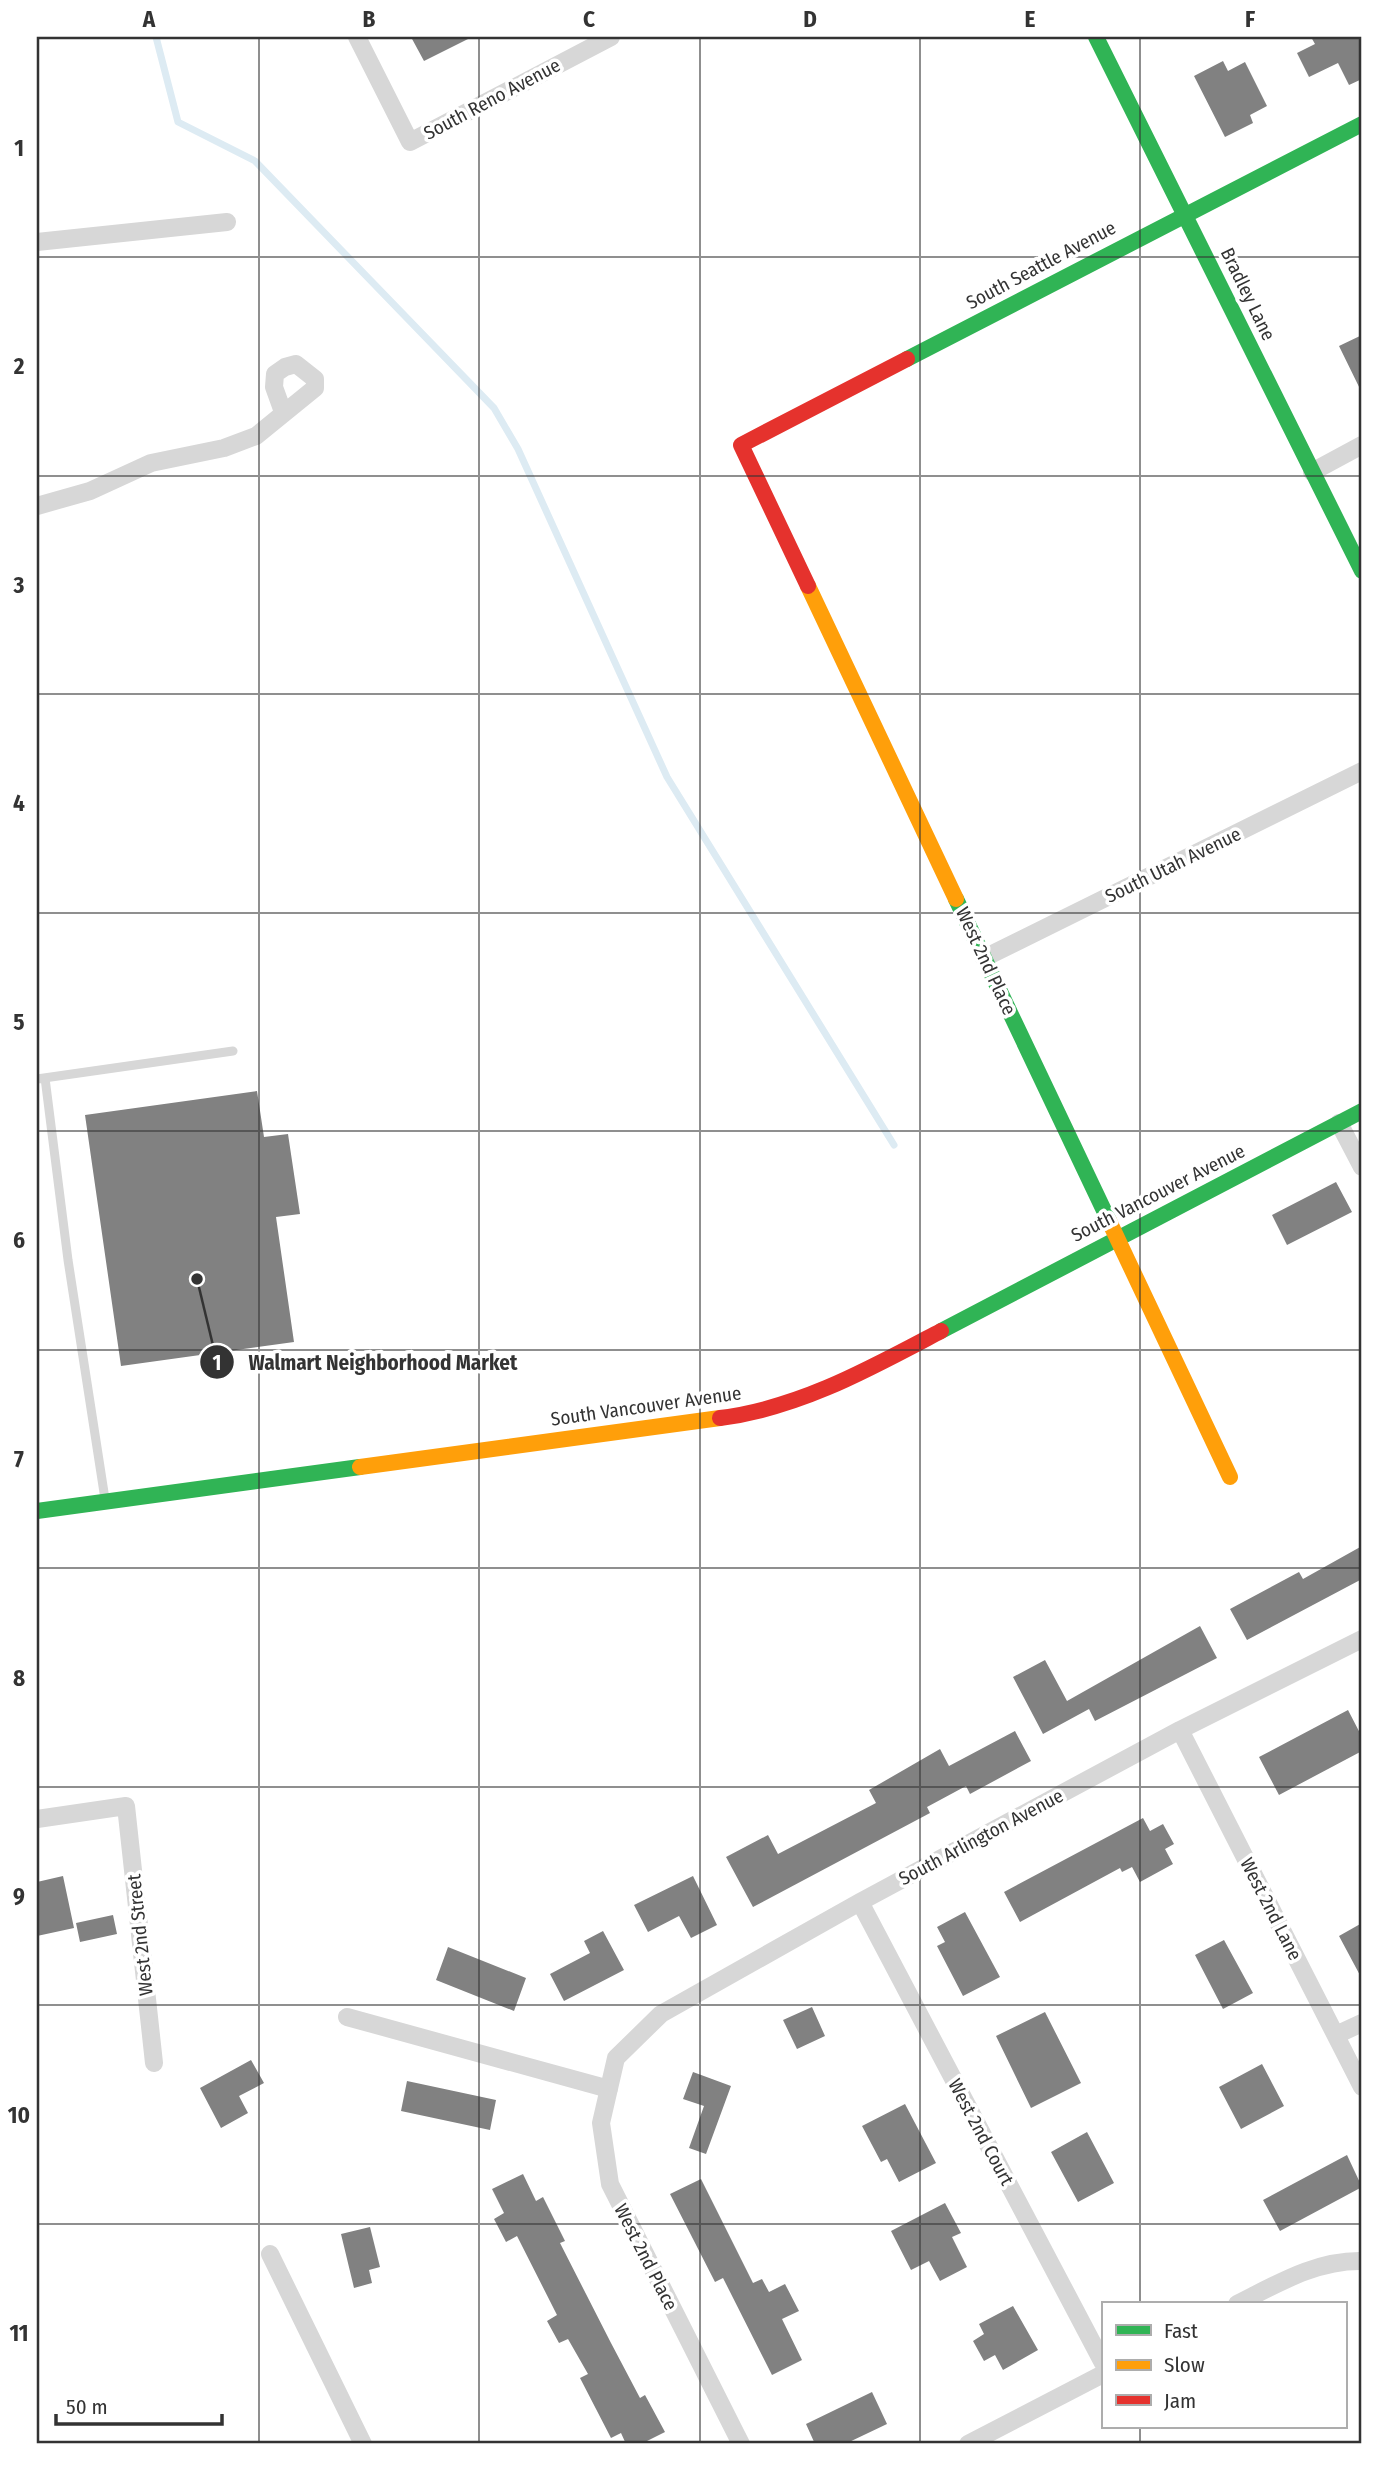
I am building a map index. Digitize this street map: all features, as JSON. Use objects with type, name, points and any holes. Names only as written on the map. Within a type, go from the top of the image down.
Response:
[{"type":"street","name":"South Reno Avenue","points":[[357,37],[410,142],[611,37]]},
{"type":"street","name":"Bradley Lane","points":[[1096,37],[1362,571]]},
{"type":"street","name":"South Seattle Avenue","points":[[741,445],[1362,124]]},
{"type":"street","points":[[37,242],[227,222]]},
{"type":"street","points":[[37,506],[90,491],[151,463],[224,448],[256,436],[283,412]]},
{"type":"street","name":"West 2nd Place","points":[[741,445],[1230,1477]]},
{"type":"street","points":[[1312,472],[1362,446]]},
{"type":"street","name":"South Utah Avenue","points":[[984,958],[1362,771]]},
{"type":"street","name":"South Vancouver Avenue","points":[[37,1511],[745,1415],[842,1383],[1362,1111]]},
{"type":"street","points":[[1339,1123],[1362,1167]]},
{"type":"street","name":"South Arlington Avenue","points":[[617,2058],[661,2014],[860,1902],[1180,1730],[1362,1639]]},
{"type":"street","name":"West 2nd Lane","points":[[1180,1730],[1362,2087]]},
{"type":"street","name":"West 2nd Street","points":[[37,1819],[126,1807],[154,2063]]},
{"type":"street","name":"West 2nd Court","points":[[860,1902],[1102,2361]]},
{"type":"street","points":[[347,2017],[609,2089]]},
{"type":"street","points":[[1336,2035],[1362,2023]]},
{"type":"street","name":"West 2nd Place","points":[[617,2058],[601,2123],[610,2184],[741,2444]]},
{"type":"street","points":[[270,2254],[363,2444]]},
{"type":"street","points":[[1241,2302],[1299,2272],[1346,2260],[1362,2261]]},
{"type":"street","points":[[968,2444],[1102,2375]]},
{"type":"lane","points":[[106,1502],[41,1079],[233,1051]]},
{"type":"building","points":[[411,37],[472,37],[424,61]]},
{"type":"building","points":[[1311,37],[1362,37],[1362,79],[1349,85],[1338,63],[1309,77],[1297,53],[1315,44]]},
{"type":"building","points":[[1223,61],[1228,71],[1245,62],[1267,106],[1250,115],[1253,123],[1225,137],[1194,76]]},
{"type":"building","points":[[1362,335],[1362,393],[1339,346]]},
{"type":"building","points":[[257,1091],[264,1137],[288,1134],[300,1214],[276,1217],[294,1342],[121,1366],[85,1115]]},
{"type":"building","points":[[1336,1182],[1352,1212],[1287,1245],[1272,1215]]},
{"type":"building","points":[[1362,1546],[1362,1579],[1247,1640],[1230,1609],[1299,1572],[1303,1579]]},
{"type":"building","points":[[1200,1626],[1217,1658],[1095,1721],[1089,1709],[1043,1734],[1013,1677],[1045,1660],[1067,1701]]},
{"type":"building","points":[[1348,1710],[1362,1737],[1362,1751],[1279,1795],[1259,1757]]},
{"type":"building","points":[[1015,1731],[1031,1761],[970,1794],[966,1786],[927,1807],[930,1813],[753,1907],[726,1857],[768,1835],[778,1854],[876,1803],[869,1790],[940,1749],[949,1766]]},
{"type":"building","points":[[1143,1818],[1150,1831],[1163,1824],[1174,1844],[1165,1849],[1173,1864],[1140,1882],[1132,1867],[1122,1872],[1120,1868],[1020,1922],[1004,1892]]},
{"type":"building","points":[[63,1876],[74,1928],[37,1936],[37,1882]]},
{"type":"building","points":[[693,1876],[717,1925],[691,1938],[679,1916],[648,1932],[634,1905]]},
{"type":"building","points":[[965,1912],[1000,1977],[963,1996],[937,1946],[945,1942],[937,1927]]},
{"type":"building","points":[[113,1915],[117,1934],[80,1942],[76,1923]]},
{"type":"building","points":[[1362,1923],[1362,1979],[1339,1936]]},
{"type":"building","points":[[603,1931],[624,1970],[564,2001],[550,1974],[590,1953],[584,1941]]},
{"type":"building","points":[[1224,1940],[1253,1993],[1223,2009],[1195,1955]]},
{"type":"building","points":[[448,1947],[526,1978],[514,2011],[436,1980]]},
{"type":"building","points":[[812,2007],[825,2036],[797,2049],[783,2020]]},
{"type":"building","points":[[1045,2012],[1081,2083],[1031,2108],[996,2036]]},
{"type":"building","points":[[251,2060],[264,2083],[239,2096],[248,2113],[221,2128],[200,2088]]},
{"type":"building","points":[[1262,2064],[1284,2106],[1241,2129],[1219,2087]]},
{"type":"building","points":[[693,2072],[731,2086],[706,2154],[689,2148],[704,2106],[683,2099]]},
{"type":"building","points":[[407,2081],[496,2100],[490,2130],[401,2111]]},
{"type":"building","points":[[905,2104],[936,2163],[899,2182],[887,2159],[881,2162],[862,2126]]},
{"type":"building","points":[[1087,2132],[1114,2183],[1078,2202],[1051,2152]]},
{"type":"building","points":[[1347,2155],[1362,2187],[1280,2231],[1263,2200]]},
{"type":"building","points":[[523,2174],[536,2201],[543,2197],[565,2241],[560,2243],[611,2343],[640,2398],[645,2395],[665,2432],[641,2444],[626,2444],[621,2433],[611,2438],[580,2378],[588,2374],[568,2339],[559,2343],[547,2321],[557,2315],[517,2236],[506,2242],[494,2219],[504,2213],[492,2189]]},
{"type":"building","points":[[701,2179],[753,2283],[762,2279],[769,2292],[785,2284],[799,2311],[782,2319],[802,2360],[772,2375],[723,2278],[715,2282],[670,2194]]},
{"type":"building","points":[[945,2203],[961,2233],[952,2237],[967,2267],[940,2281],[929,2261],[911,2270],[891,2231]]},
{"type":"building","points":[[370,2227],[380,2267],[369,2270],[372,2283],[354,2288],[341,2234]]},
{"type":"building","points":[[1013,2306],[1038,2350],[1003,2370],[995,2355],[984,2361],[973,2341],[984,2334],[979,2324]]},
{"type":"building","points":[[872,2392],[887,2424],[845,2444],[815,2444],[806,2424]]},
{"type":"waterway","points":[[156,37],[178,122],[255,161],[494,408],[518,449],[667,777],[894,1145]]},
{"type":"traffic: fast","points":[[1096,37],[1362,571]]},
{"type":"traffic: fast","points":[[907,359],[1362,124]]},
{"type":"traffic: fast","points":[[956,899],[1109,1221]]},
{"type":"traffic: fast","points":[[941,1331],[1362,1111]]},
{"type":"traffic: fast","points":[[37,1511],[360,1467]]},
{"type":"traffic: slow","points":[[808,586],[956,899]]},
{"type":"traffic: slow","points":[[1109,1221],[1230,1477]]},
{"type":"traffic: slow","points":[[360,1467],[720,1418]]},
{"type":"traffic: jam","points":[[808,586],[741,445],[907,359]]},
{"type":"traffic: jam","points":[[720,1418],[750,1413],[807,1396],[941,1331]]},
{"type":"place","name":"Walmart Neighborhood Market","points":[[197,1279]]}]
